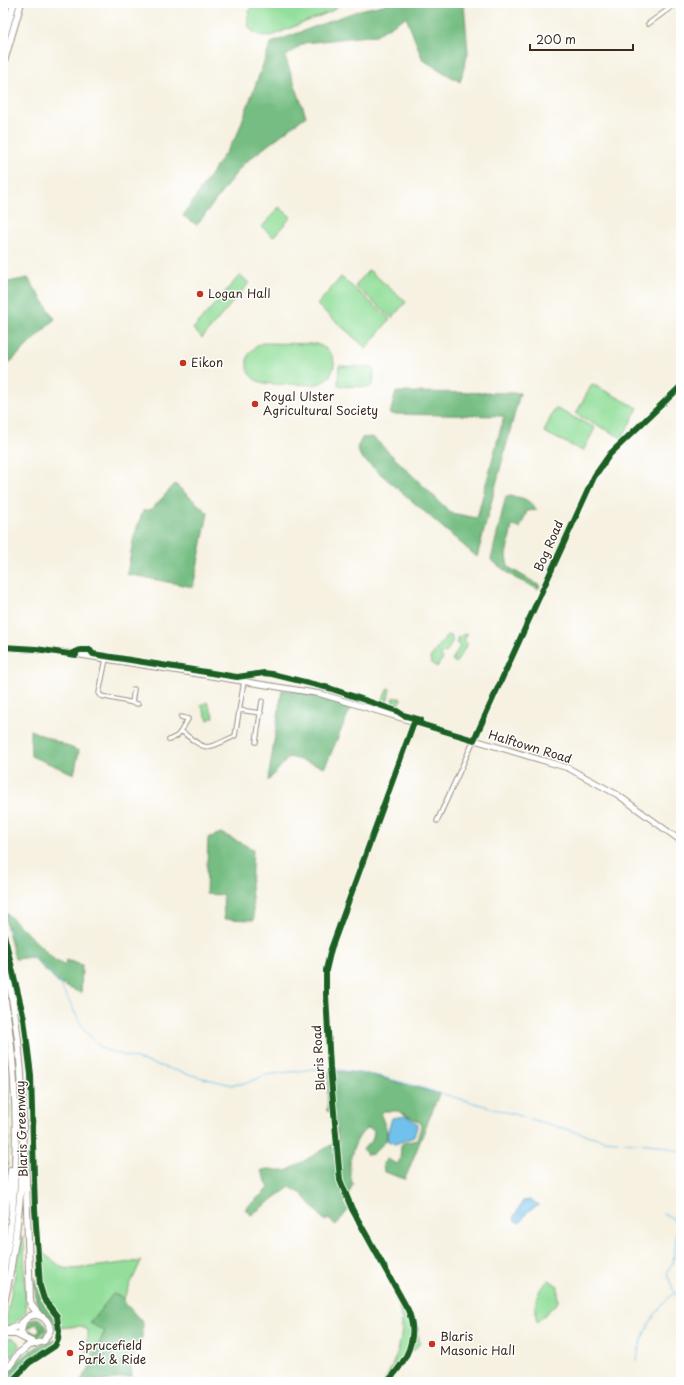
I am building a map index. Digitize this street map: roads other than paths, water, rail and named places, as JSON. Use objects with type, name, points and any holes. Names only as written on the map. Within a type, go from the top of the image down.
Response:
[{"type":"highway","points":[[3,41],[14,3]]},
{"type":"highway","points":[[3,65],[21,3]]},
{"type":"highway","points":[[3,952],[14,1004],[20,1047],[23,1142],[22,1183],[14,1248],[3,1308]]},
{"type":"highway","points":[[3,988],[13,1062],[16,1132],[13,1205],[3,1275]]},
{"type":"highway","points":[[3,1228],[16,1132]]},
{"type":"highway","points":[[3,1376],[18,1354],[28,1346],[44,1341],[50,1330],[48,1322],[40,1316],[31,1305],[30,1300],[27,1158],[23,1142]]},
{"type":"highway","points":[[36,1344],[16,1334],[5,1332],[16,1328],[30,1316],[40,1316]]},
{"type":"highway","points":[[23,1323],[21,1331],[24,1338]]},
{"type":"street","points":[[648,24],[677,3]]},
{"type":"street","name":"Bog Road","points":[[437,821],[594,477],[610,454],[681,386]]},
{"type":"street","name":"Halftown Road","points":[[3,647],[42,650],[311,691],[577,772],[636,808],[681,841]]},
{"type":"street","points":[[106,660],[99,693],[101,696],[138,704]]},
{"type":"street","points":[[180,731],[200,746],[205,747],[214,747],[235,736],[244,681]]},
{"type":"street","points":[[132,703],[134,689]]},
{"type":"street","points":[[256,742],[262,701]]},
{"type":"street","points":[[239,710],[261,713]]},
{"type":"street","points":[[169,740],[177,736],[188,719],[181,717]]},
{"type":"street","name":"Blaris Road","points":[[387,1382],[405,1360],[412,1341],[413,1325],[408,1310],[352,1209],[340,1180],[330,1067],[326,970],[334,940],[414,722]]},
{"type":"water","points":[[407,1116],[418,1124],[414,1137],[395,1144],[388,1141],[387,1135],[392,1118]]},
{"type":"water","points":[[531,1200],[539,1205],[528,1211],[520,1223],[515,1221],[514,1217],[523,1201]]},
{"type":"waterway","points":[[6,928],[59,982],[83,1028],[102,1049],[195,1076],[232,1085],[247,1083],[266,1075],[326,1069]]},
{"type":"waterway","points":[[333,1069],[380,1076],[604,1140],[658,1145],[681,1152]]},
{"type":"waterway","points":[[663,1214],[676,1220],[678,1224],[673,1263],[667,1273],[674,1292],[681,1301]]},
{"type":"waterway","points":[[637,1361],[638,1351],[645,1332],[655,1315],[667,1299],[674,1293]]},
{"type":"place","name":"Logan Hall","points":[[200,294]]},
{"type":"place","name":"Eikon","points":[[183,363]]},
{"type":"place","name":"Royal Ulster Agricultural Society","points":[[255,404]]},
{"type":"place","name":"Blaris Masonic Hall","points":[[432,1344]]},
{"type":"place","name":"Sprucefield Park & Ride","points":[[70,1353]]}]
